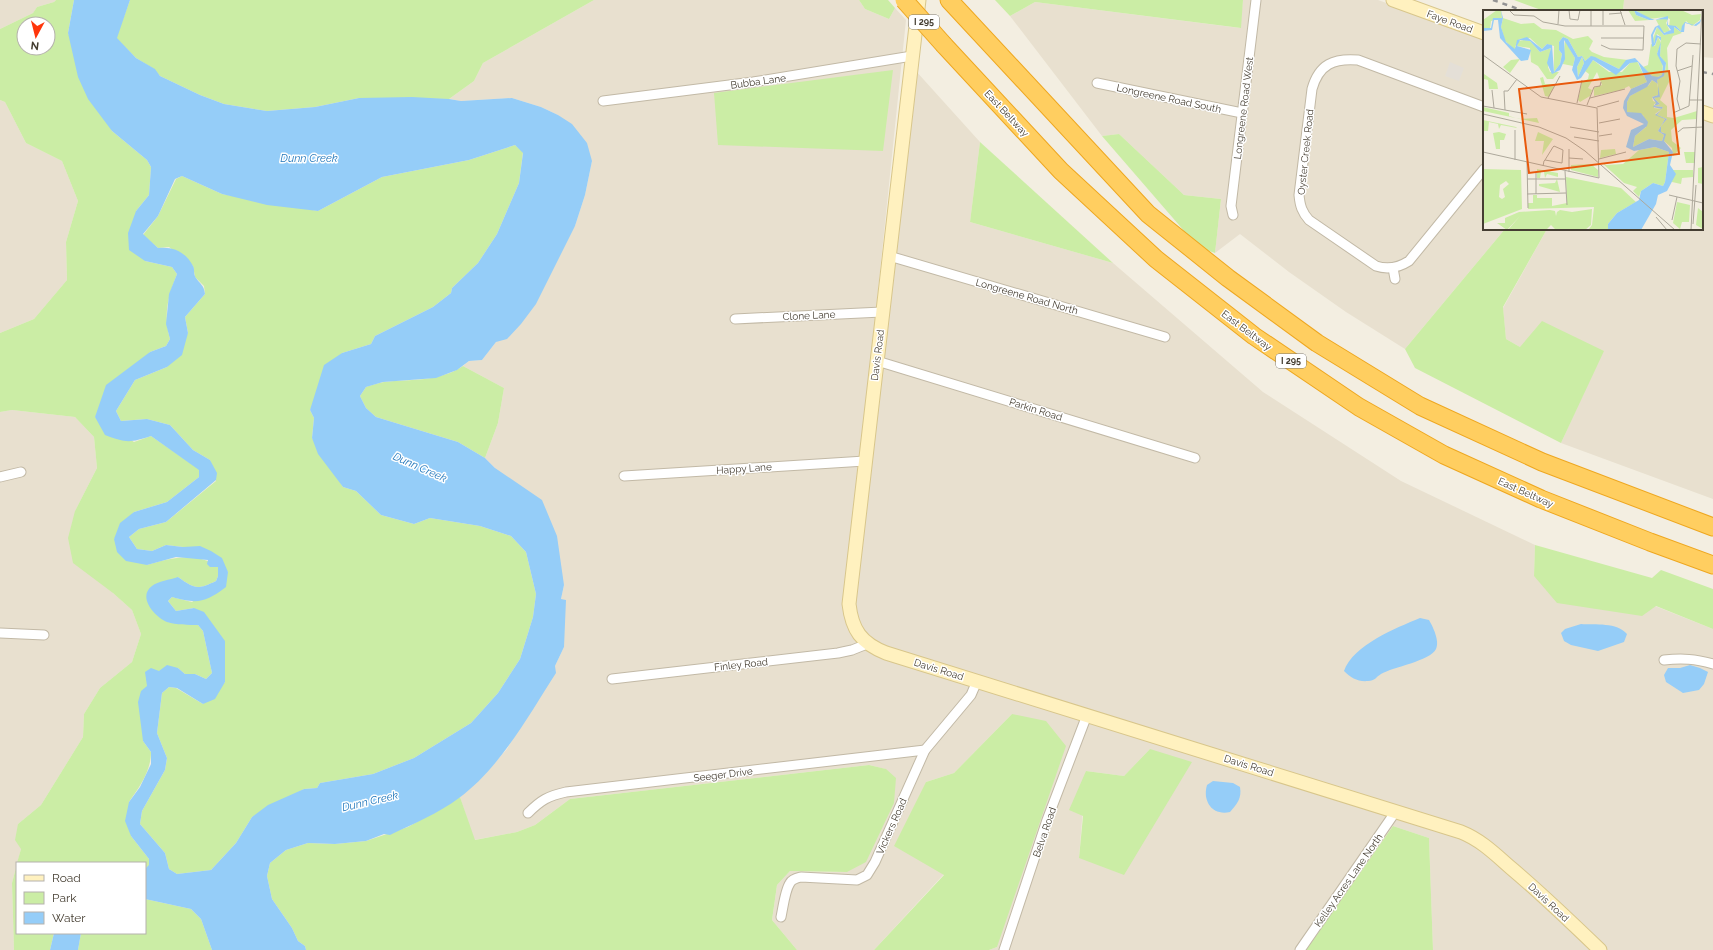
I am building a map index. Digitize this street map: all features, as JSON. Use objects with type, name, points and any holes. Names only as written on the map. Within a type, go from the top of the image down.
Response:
[{"type":"highway","name":"East Beltway","points":[[904,0],[1061,171],[1156,259],[1261,341],[1359,407],[1444,455],[1541,499],[1713,565]]},
{"type":"highway","points":[[951,2],[1148,214],[1228,278],[1317,343],[1420,406],[1542,462],[1713,527]]},
{"type":"street","name":"Davis Road","points":[[919,0],[849,604],[852,624],[867,644],[886,653],[1396,810],[1449,827],[1474,837],[1521,876],[1600,950]]},
{"type":"street","name":"Longreene Road West","points":[[1233,215],[1231,206],[1256,0]]},
{"type":"street","name":"Faye Road","points":[[1393,0],[1483,33]]},
{"type":"street","name":"Bubba Lane","points":[[603,101],[752,82],[912,56]]},
{"type":"street","points":[[1324,56],[1327,65],[1337,60],[1358,60],[1483,107]]},
{"type":"street","name":"Oyster Creek Road","points":[[1327,65],[1315,79],[1312,89],[1299,194],[1301,209],[1310,220],[1376,266],[1384,269],[1393,268]]},
{"type":"street","name":"Longreene Road South","points":[[1097,83],[1242,114]]},
{"type":"street","points":[[1703,112],[1713,116]]},
{"type":"street","points":[[1395,279],[1393,268],[1402,266],[1409,261],[1483,170]]},
{"type":"street","name":"Longreene Road North","points":[[889,256],[1165,337]]},
{"type":"street","name":"Clone Lane","points":[[735,318],[882,312]]},
{"type":"street","name":"Parkin Road","points":[[876,361],[1195,458]]},
{"type":"street","name":"Happy Lane","points":[[624,476],[865,461]]},
{"type":"street","points":[[0,477],[22,472]]},
{"type":"street","points":[[0,633],[44,635]]},
{"type":"street","name":"Finley Road","points":[[612,679],[838,653],[852,650],[867,644]]},
{"type":"street","points":[[1664,660],[1683,658],[1713,664]]},
{"type":"street","name":"Vickers Road","points":[[781,917],[788,887],[790,882],[794,879],[801,876],[857,880],[867,875],[875,862],[925,750],[971,695],[978,681]]},
{"type":"street","name":"Belva Road","points":[[1004,950],[1047,820],[1087,715]]},
{"type":"street","name":"Seeger Drive","points":[[528,813],[542,800],[551,795],[566,792],[925,750]]},
{"type":"street","name":"Kelley Acres Lane North","points":[[1300,950],[1396,810]]},
{"type":"shaded area","points":[[0,0],[56,0],[37,7],[33,13],[27,16],[16,16],[16,21],[0,29]]},
{"type":"shaded area","points":[[594,0],[859,0],[865,9],[889,19],[895,8],[906,20],[846,600],[864,648],[1444,829],[1481,846],[1594,950],[1433,950],[1429,838],[1393,826],[1306,950],[989,950],[997,947],[1012,714],[954,773],[926,782],[944,874],[874,950],[797,950],[772,920],[777,885],[790,871],[847,872],[885,769],[869,765],[570,799],[535,825],[517,832],[474,840],[460,797],[483,776],[507,749],[555,666],[564,647],[561,599],[564,585],[495,468],[485,458],[498,423],[504,388],[463,366],[469,361],[482,360],[496,342],[575,226],[585,195],[592,161],[558,115],[541,107],[512,98],[461,101],[449,99],[474,81],[483,63]],"holes":[[[1150,749],[1079,858],[1086,771],[1124,776]]]},
{"type":"shaded area","points":[[1243,0],[1378,0],[1483,38],[1483,230],[1504,230],[1405,349],[1346,312],[1289,272],[1240,234],[1215,253],[1221,199],[1184,195],[1119,134],[1102,136],[1010,16],[1035,2],[1240,28]]},
{"type":"shaded area","points":[[1624,0],[1713,0],[1713,58],[1703,57],[1703,10],[1623,10]]},
{"type":"shaded area","points":[[1450,62],[1464,68],[1459,81],[1445,76]]},
{"type":"shaded area","points":[[915,70],[980,142],[970,222],[1113,263],[1263,392],[1401,481],[1535,545],[1534,576],[1655,606],[1713,629],[1713,950],[1605,950],[1497,849],[887,650],[869,639],[854,614]]},
{"type":"shaded area","points":[[0,100],[5,102],[26,143],[62,161],[78,201],[66,242],[67,280],[34,319],[0,333]]},
{"type":"shaded area","points":[[1703,117],[1713,121],[1713,499],[1561,443],[1603,351],[1520,347],[1506,339],[1503,308],[1546,230],[1703,230]]},
{"type":"shaded area","points":[[12,410],[75,417],[94,437],[97,468],[75,511],[113,593],[132,610],[141,634],[132,662],[100,688],[84,714],[83,737],[41,805],[18,824],[21,849],[18,862],[16,862],[12,883],[14,950],[0,950],[0,412]]},
{"type":"green space","points":[[56,0],[74,0],[68,33],[112,131],[147,160],[151,167],[149,195],[136,211],[145,261],[172,267],[177,274],[169,298],[167,322],[170,339],[166,346],[150,352],[95,417],[134,442],[151,436],[199,469],[199,477],[167,502],[134,512],[114,539],[147,565],[174,558],[192,557],[210,562],[218,567],[218,576],[216,581],[200,587],[192,586],[178,577],[159,616],[168,622],[198,625],[203,631],[212,673],[206,679],[195,674],[185,674],[178,668],[147,686],[143,741],[151,752],[151,759],[144,778],[129,802],[131,836],[149,859],[149,866],[146,868],[146,862],[17,862],[21,849],[15,840],[18,824],[41,805],[83,737],[84,714],[100,688],[132,662],[141,634],[132,610],[113,593],[73,563],[68,538],[75,511],[97,468],[94,437],[75,417],[12,410],[0,412],[0,333],[34,319],[67,280],[66,242],[78,201],[62,161],[26,143],[5,102],[0,100],[0,29],[16,21],[16,56],[56,56],[56,16],[27,16],[33,13],[37,7]]},
{"type":"green space","points":[[130,0],[594,0],[483,63],[474,81],[449,99],[359,98],[315,107],[267,111],[224,104],[200,95],[160,76],[154,69],[136,58],[116,38]]},
{"type":"green space","points":[[859,0],[888,0],[895,8],[889,19],[865,9]]},
{"type":"green space","points":[[995,0],[1243,0],[1241,28],[1035,2],[1010,16]]},
{"type":"green space","points":[[1514,0],[1624,0],[1623,10],[1541,10]]},
{"type":"green space","points":[[893,70],[883,151],[718,145],[714,93]]},
{"type":"green space","points":[[1119,134],[1184,195],[1221,199],[1215,253],[1198,247],[1102,136]]},
{"type":"green space","points":[[980,142],[1113,263],[970,222]]},
{"type":"green space","points":[[515,145],[523,152],[519,183],[497,234],[478,263],[452,288],[451,293],[433,307],[375,336],[371,344],[342,353],[310,410],[314,418],[312,438],[343,487],[356,491],[381,515],[414,524],[430,518],[480,526],[511,536],[526,552],[536,594],[533,617],[520,659],[498,693],[471,723],[414,758],[373,774],[320,783],[317,788],[304,789],[252,817],[236,843],[211,870],[177,874],[169,869],[165,853],[140,824],[142,811],[165,770],[167,758],[157,733],[162,693],[169,687],[176,688],[203,704],[225,682],[194,608],[176,611],[168,601],[172,597],[192,602],[228,572],[200,547],[166,545],[152,551],[137,549],[129,537],[139,529],[166,522],[216,481],[210,460],[193,450],[170,425],[147,419],[121,421],[116,411],[135,380],[167,367],[188,333],[185,317],[205,294],[204,286],[195,277],[193,266],[169,247],[158,248],[143,235],[158,216],[176,179],[182,176],[222,194],[318,211],[382,177],[469,160]]},
{"type":"green space","points":[[1504,230],[1546,230],[1503,307],[1506,339],[1520,347],[1542,321],[1604,351],[1561,443],[1415,368],[1405,349]]},
{"type":"green space","points":[[463,366],[504,388],[498,423],[485,458],[458,442],[376,417],[366,408],[360,396],[366,387],[375,384],[435,377],[444,375]]},
{"type":"green space","points":[[1535,545],[1652,578],[1661,570],[1713,589],[1713,629],[1656,606],[1642,616],[1557,603],[1534,576]]},
{"type":"green space","points":[[1012,714],[1046,721],[1066,746],[997,947],[989,950],[874,950],[944,875],[894,846],[926,782],[954,773]]},
{"type":"green space","points":[[1150,749],[1192,762],[1124,875],[1079,858],[1083,816],[1069,810],[1086,771],[1124,776]]},
{"type":"green space","points":[[869,765],[886,769],[896,778],[894,803],[866,862],[847,872],[790,871],[777,885],[772,920],[797,950],[306,950],[305,946],[298,941],[292,928],[272,899],[267,876],[270,863],[286,850],[308,843],[335,844],[366,841],[408,827],[460,797],[475,840],[517,832],[535,825],[570,799]]},
{"type":"green space","points":[[1393,826],[1429,838],[1433,950],[1306,950]]},
{"type":"green space","points":[[16,868],[16,934],[54,934],[50,950],[14,950],[12,883]]},
{"type":"green space","points":[[146,899],[191,909],[201,919],[212,950],[78,950],[81,934],[146,934]]},
{"type":"water","name":"Dunn Creek","points":[[74,0],[130,0],[117,38],[136,58],[155,69],[160,76],[200,95],[224,104],[267,111],[315,107],[359,98],[412,97],[461,101],[512,98],[541,107],[572,124],[587,143],[592,161],[585,195],[575,226],[536,304],[521,324],[507,339],[496,342],[482,360],[469,361],[457,370],[436,378],[383,382],[366,387],[360,396],[366,408],[376,417],[458,442],[485,458],[495,468],[542,500],[557,536],[564,585],[561,599],[566,600],[564,647],[555,666],[556,673],[513,740],[488,772],[474,786],[443,809],[390,835],[384,834],[366,841],[335,844],[308,843],[286,850],[270,863],[267,876],[272,899],[292,928],[298,941],[305,946],[306,950],[212,950],[201,919],[191,909],[146,899],[146,868],[149,865],[149,859],[131,836],[125,821],[129,802],[140,787],[151,764],[151,752],[143,741],[138,702],[141,691],[147,686],[145,672],[151,668],[159,671],[167,665],[178,668],[185,674],[195,674],[206,679],[212,673],[203,631],[198,625],[174,624],[157,616],[147,601],[146,596],[148,590],[155,584],[178,577],[192,586],[204,586],[216,581],[218,576],[218,567],[210,567],[207,564],[208,560],[176,557],[147,565],[126,561],[117,552],[114,539],[120,523],[134,512],[167,502],[199,477],[199,470],[151,436],[133,441],[123,441],[105,435],[95,417],[106,385],[150,352],[166,346],[170,339],[166,324],[169,294],[177,274],[172,267],[145,261],[129,250],[128,233],[136,211],[149,195],[151,167],[147,160],[112,131],[88,99],[78,77],[68,33]],"holes":[[[515,145],[523,153],[519,183],[497,234],[478,263],[452,288],[451,293],[433,307],[375,336],[371,344],[342,353],[324,365],[310,410],[314,418],[312,438],[318,454],[343,487],[356,491],[381,515],[414,524],[430,518],[480,526],[511,536],[526,552],[536,594],[533,617],[520,659],[498,693],[471,723],[414,758],[373,774],[320,783],[317,788],[304,789],[268,805],[252,817],[236,843],[211,870],[177,874],[169,869],[165,853],[140,824],[142,811],[165,770],[167,758],[157,733],[162,693],[169,687],[177,688],[203,704],[215,699],[225,682],[225,641],[204,612],[194,608],[176,611],[168,601],[172,597],[188,601],[200,601],[206,599],[226,587],[228,572],[222,558],[200,546],[183,547],[166,545],[152,551],[137,549],[129,537],[139,529],[166,522],[216,480],[217,473],[210,460],[193,450],[170,425],[147,419],[121,421],[116,411],[135,380],[167,367],[182,355],[188,333],[185,317],[205,294],[203,287],[195,276],[193,266],[187,257],[174,249],[158,248],[143,234],[158,216],[175,179],[182,176],[222,194],[267,205],[318,211],[382,177],[469,160]]]},
{"type":"water","points":[[1420,618],[1429,620],[1436,634],[1436,649],[1427,657],[1387,671],[1370,681],[1352,678],[1344,671],[1356,653],[1376,638]]},
{"type":"water","points":[[1581,624],[1612,626],[1623,630],[1627,634],[1624,642],[1598,651],[1571,645],[1564,641],[1561,633],[1565,629]]},
{"type":"water","points":[[1690,665],[1708,672],[1704,684],[1699,690],[1683,693],[1666,682],[1664,675],[1668,668],[1680,668]]},
{"type":"water","points":[[1213,781],[1233,783],[1240,787],[1238,801],[1230,812],[1219,812],[1210,806],[1206,797],[1206,791],[1207,785]]},
{"type":"water","points":[[54,934],[81,934],[78,950],[50,950]]},
{"type":"railway","points":[[1493,0],[1521,10]]},
{"type":"railway","points":[[1703,72],[1713,74]]}]
